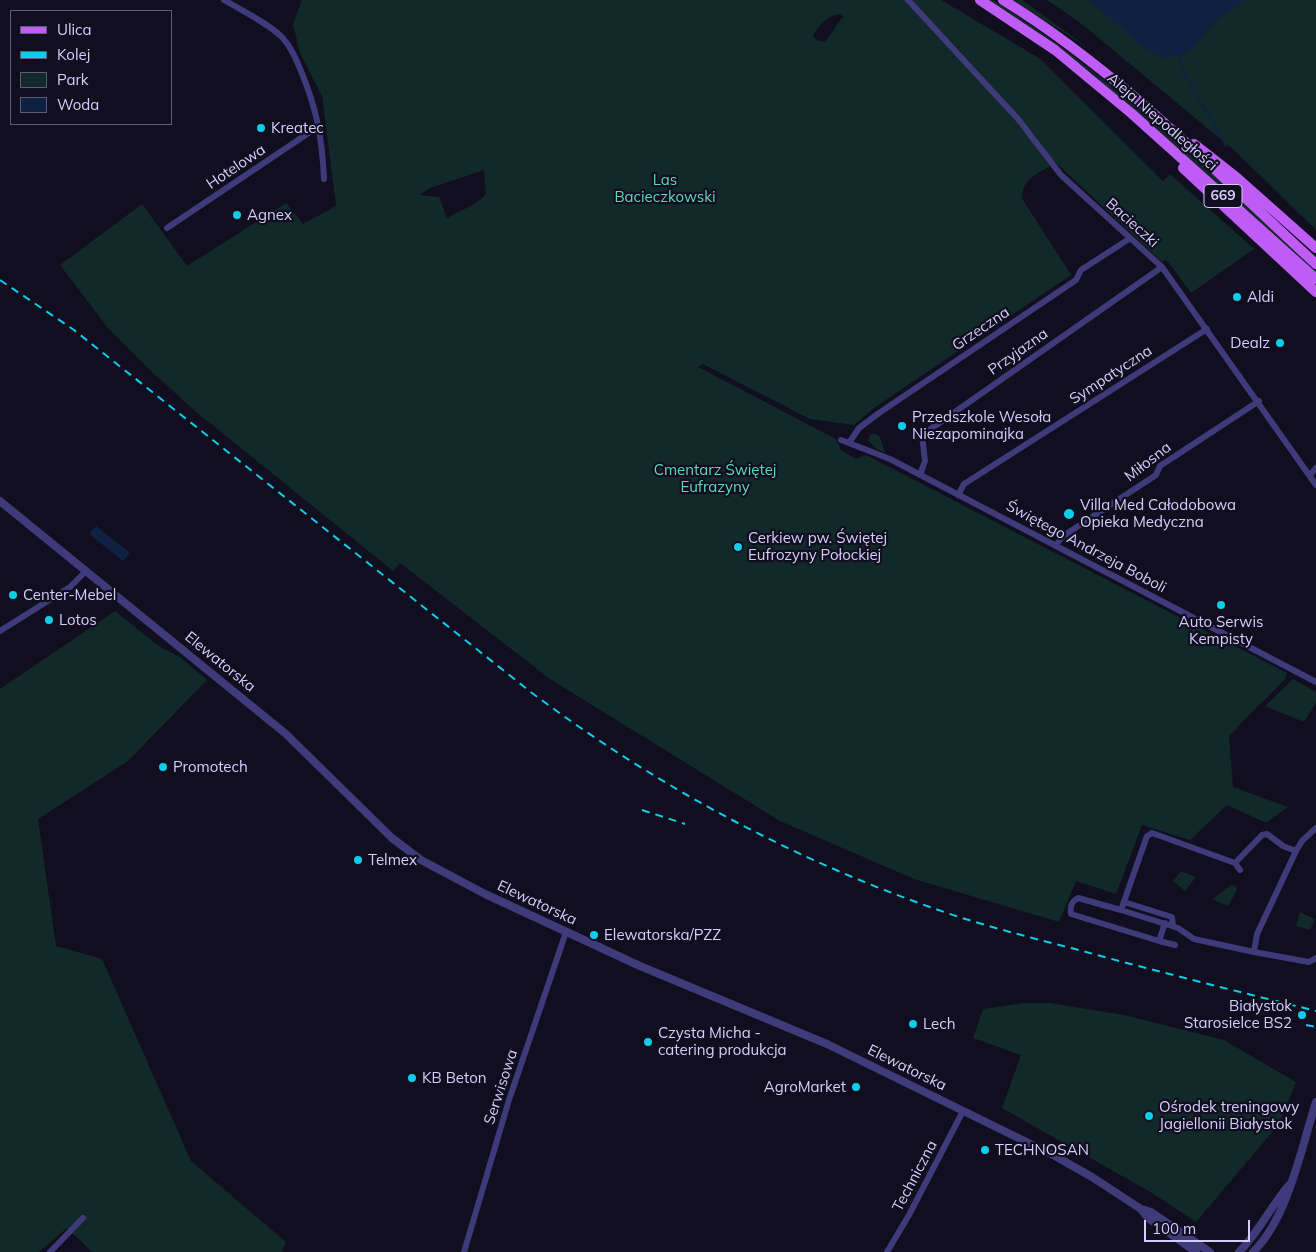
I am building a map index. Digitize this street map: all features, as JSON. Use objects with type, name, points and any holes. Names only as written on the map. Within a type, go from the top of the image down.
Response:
[{"type":"main road","name":"Aleja Niepodległości","points":[[980,0],[1055,50],[1131,114],[1316,279]]},
{"type":"main road","name":"Aleja Niepodległości","points":[[1003,0],[1076,48],[1139,102],[1316,264]]},
{"type":"main road","points":[[1139,102],[1236,177],[1316,248]]},
{"type":"main road","points":[[1131,114],[1195,181],[1316,292]]},
{"type":"street","points":[[224,0],[269,27],[283,38],[298,62],[314,104],[319,126],[324,179]]},
{"type":"street","name":"Bacieczki","points":[[908,0],[1018,119],[1061,175],[1129,239],[1162,267],[1259,401],[1316,485]]},
{"type":"street","name":"Hotelowa","points":[[166,228],[319,126]]},
{"type":"street","name":"Grzeczna","points":[[850,443],[859,428],[879,413],[1076,280],[1081,270],[1129,239]]},
{"type":"street","name":"Przyjazna","points":[[920,475],[926,461],[922,435],[1162,267]]},
{"type":"street","name":"Sympatyczna","points":[[958,495],[964,484],[1206,329]]},
{"type":"street","name":"Miłosna","points":[[1056,545],[1063,536],[1156,475],[1160,466],[1259,401]]},
{"type":"street","name":"Świętego Andrzeja Boboli","points":[[841,440],[874,451],[1316,682]]},
{"type":"street","points":[[1310,475],[1316,468]]},
{"type":"street","name":"Elewatorska","points":[[0,501],[286,734],[397,842],[448,876],[672,980],[819,1040],[1055,1156],[1092,1177],[1141,1210],[1148,1218],[1196,1252]]},
{"type":"street","points":[[0,631],[70,587],[86,571]]},
{"type":"street","points":[[1254,952],[1257,934],[1296,850],[1302,841],[1316,828]]},
{"type":"street","points":[[1121,910],[1147,836],[1152,834],[1236,863],[1240,870]]},
{"type":"street","points":[[1236,863],[1262,835],[1267,834],[1283,846],[1296,850]]},
{"type":"street","points":[[1175,946],[1071,914],[1070,908],[1073,901],[1078,898],[1165,923],[1194,939],[1308,962],[1316,958]]},
{"type":"street","points":[[1124,902],[1172,917],[1173,926]]},
{"type":"street","points":[[1159,941],[1165,923]]},
{"type":"street","name":"Serwisowa","points":[[464,1252],[509,1100],[566,932]]},
{"type":"street","points":[[1252,1252],[1273,1226],[1288,1194],[1289,1185],[1316,1102]]},
{"type":"street","name":"Techniczna","points":[[887,1252],[910,1216],[964,1111]]},
{"type":"street","points":[[1239,1252],[1261,1226],[1289,1185]]},
{"type":"street","name":"Elewatorska","points":[[1141,1210],[1151,1212],[1210,1252]]},
{"type":"street","points":[[50,1252],[65,1234],[83,1218]]},
{"type":"green space","points":[[302,0],[941,0],[1039,58],[1163,181],[1170,174],[1254,249],[1191,293],[1169,263],[1165,260],[1162,262],[1056,163],[1028,181],[1024,187],[1023,200],[1071,275],[874,408],[854,425],[810,419],[703,364],[698,367],[836,439],[841,450],[856,459],[866,455],[1287,673],[1285,679],[1229,736],[1233,787],[1288,807],[1266,823],[1227,805],[1190,840],[1142,825],[1116,894],[1076,881],[1059,922],[914,879],[780,821],[550,679],[400,563],[393,571],[195,411],[151,371],[108,328],[60,265],[142,204],[187,266],[286,203],[303,224],[336,206],[322,96],[300,53],[293,24]],"holes":[[[840,14],[844,17],[838,22],[824,42],[817,40],[813,36],[824,21]],[[484,170],[486,194],[476,203],[447,218],[439,197],[419,195],[430,188]]]},
{"type":"green space","points":[[988,0],[993,0],[1037,29],[1120,93],[1316,269],[1316,273],[1092,73]]},
{"type":"green space","points":[[1013,0],[1022,0],[1091,50]]},
{"type":"green space","points":[[1047,0],[1316,0],[1316,230],[1235,151],[1078,21]]},
{"type":"green space","points":[[875,433],[880,437],[885,453],[875,448],[869,441],[870,435]]},
{"type":"green space","points":[[115,611],[160,647],[180,657],[207,680],[128,761],[38,819],[56,946],[102,959],[191,1161],[286,1242],[282,1252],[92,1252],[67,1228],[39,1252],[0,1252],[0,689]]},
{"type":"green space","points":[[1293,679],[1316,692],[1316,702],[1304,722],[1265,706]]},
{"type":"green space","points":[[1181,871],[1196,877],[1185,891],[1173,881]]},
{"type":"green space","points":[[1231,885],[1236,886],[1237,890],[1228,906],[1212,899]]},
{"type":"green space","points":[[1300,912],[1315,919],[1310,930],[1296,926]]},
{"type":"green space","name":"Ośrodek treningowy Jagiellonii Białystok","points":[[1024,1003],[1050,1003],[1124,1015],[1224,1040],[1296,1082],[1279,1124],[1196,1222],[1152,1193],[1002,1108],[1021,1055],[973,1038],[983,1009]]},
{"type":"water","points":[[1089,0],[1245,0],[1220,18],[1186,54],[1166,58],[1156,55],[1141,45]]},
{"type":"water","points":[[96,526],[130,553],[123,561],[89,534]]},
{"type":"waterway","points":[[1179,56],[1188,80],[1226,146]]},
{"type":"railway","points":[[0,280],[74,330],[532,693],[632,762],[736,822],[846,874],[902,897],[959,917],[1017,934],[1316,1011]]},
{"type":"railway","points":[[642,810],[685,824]]},
{"type":"railway","points":[[1306,1025],[1316,1027]]},
{"type":"place","name":"Kreatec","points":[[261,128]]},
{"type":"place","name":"Agnex","points":[[237,215]]},
{"type":"place","name":"Aldi","points":[[1237,297]]},
{"type":"place","name":"Dealz","points":[[1280,343]]},
{"type":"place","name":"Przedszkole Wesoła Niezapominajka","points":[[902,426]]},
{"type":"place","name":"Villa Med Całodobowa Opieka Medyczna","points":[[1069,514]]},
{"type":"place","name":"Cerkiew pw. Świętej Eufrozyny Połockiej","points":[[738,547]]},
{"type":"place","name":"Center-Mebel","points":[[13,595]]},
{"type":"place","name":"Auto Serwis Kempisty","points":[[1221,605]]},
{"type":"place","name":"Lotos","points":[[49,620]]},
{"type":"place","name":"Promotech","points":[[163,767]]},
{"type":"place","name":"Telmex","points":[[358,860]]},
{"type":"place","name":"Elewatorska/PZZ","points":[[594,935]]},
{"type":"place","name":"Białystok Starosielce BS2","points":[[1302,1015]]},
{"type":"place","name":"Lech","points":[[913,1024]]},
{"type":"place","name":"Czysta Micha - catering produkcja","points":[[648,1042]]},
{"type":"place","name":"KB Beton","points":[[412,1078]]},
{"type":"place","name":"AgroMarket","points":[[856,1087]]},
{"type":"place","name":"Ośrodek treningowy Jagiellonii Białystok","points":[[1149,1116]]},
{"type":"place","name":"TECHNOSAN","points":[[985,1150]]},
{"type":"park label","name":"Las Bacieczkowski","points":[[665,188]]},
{"type":"park label","name":"Cmentarz Świętej Eufrazyny","points":[[715,478]]}]
